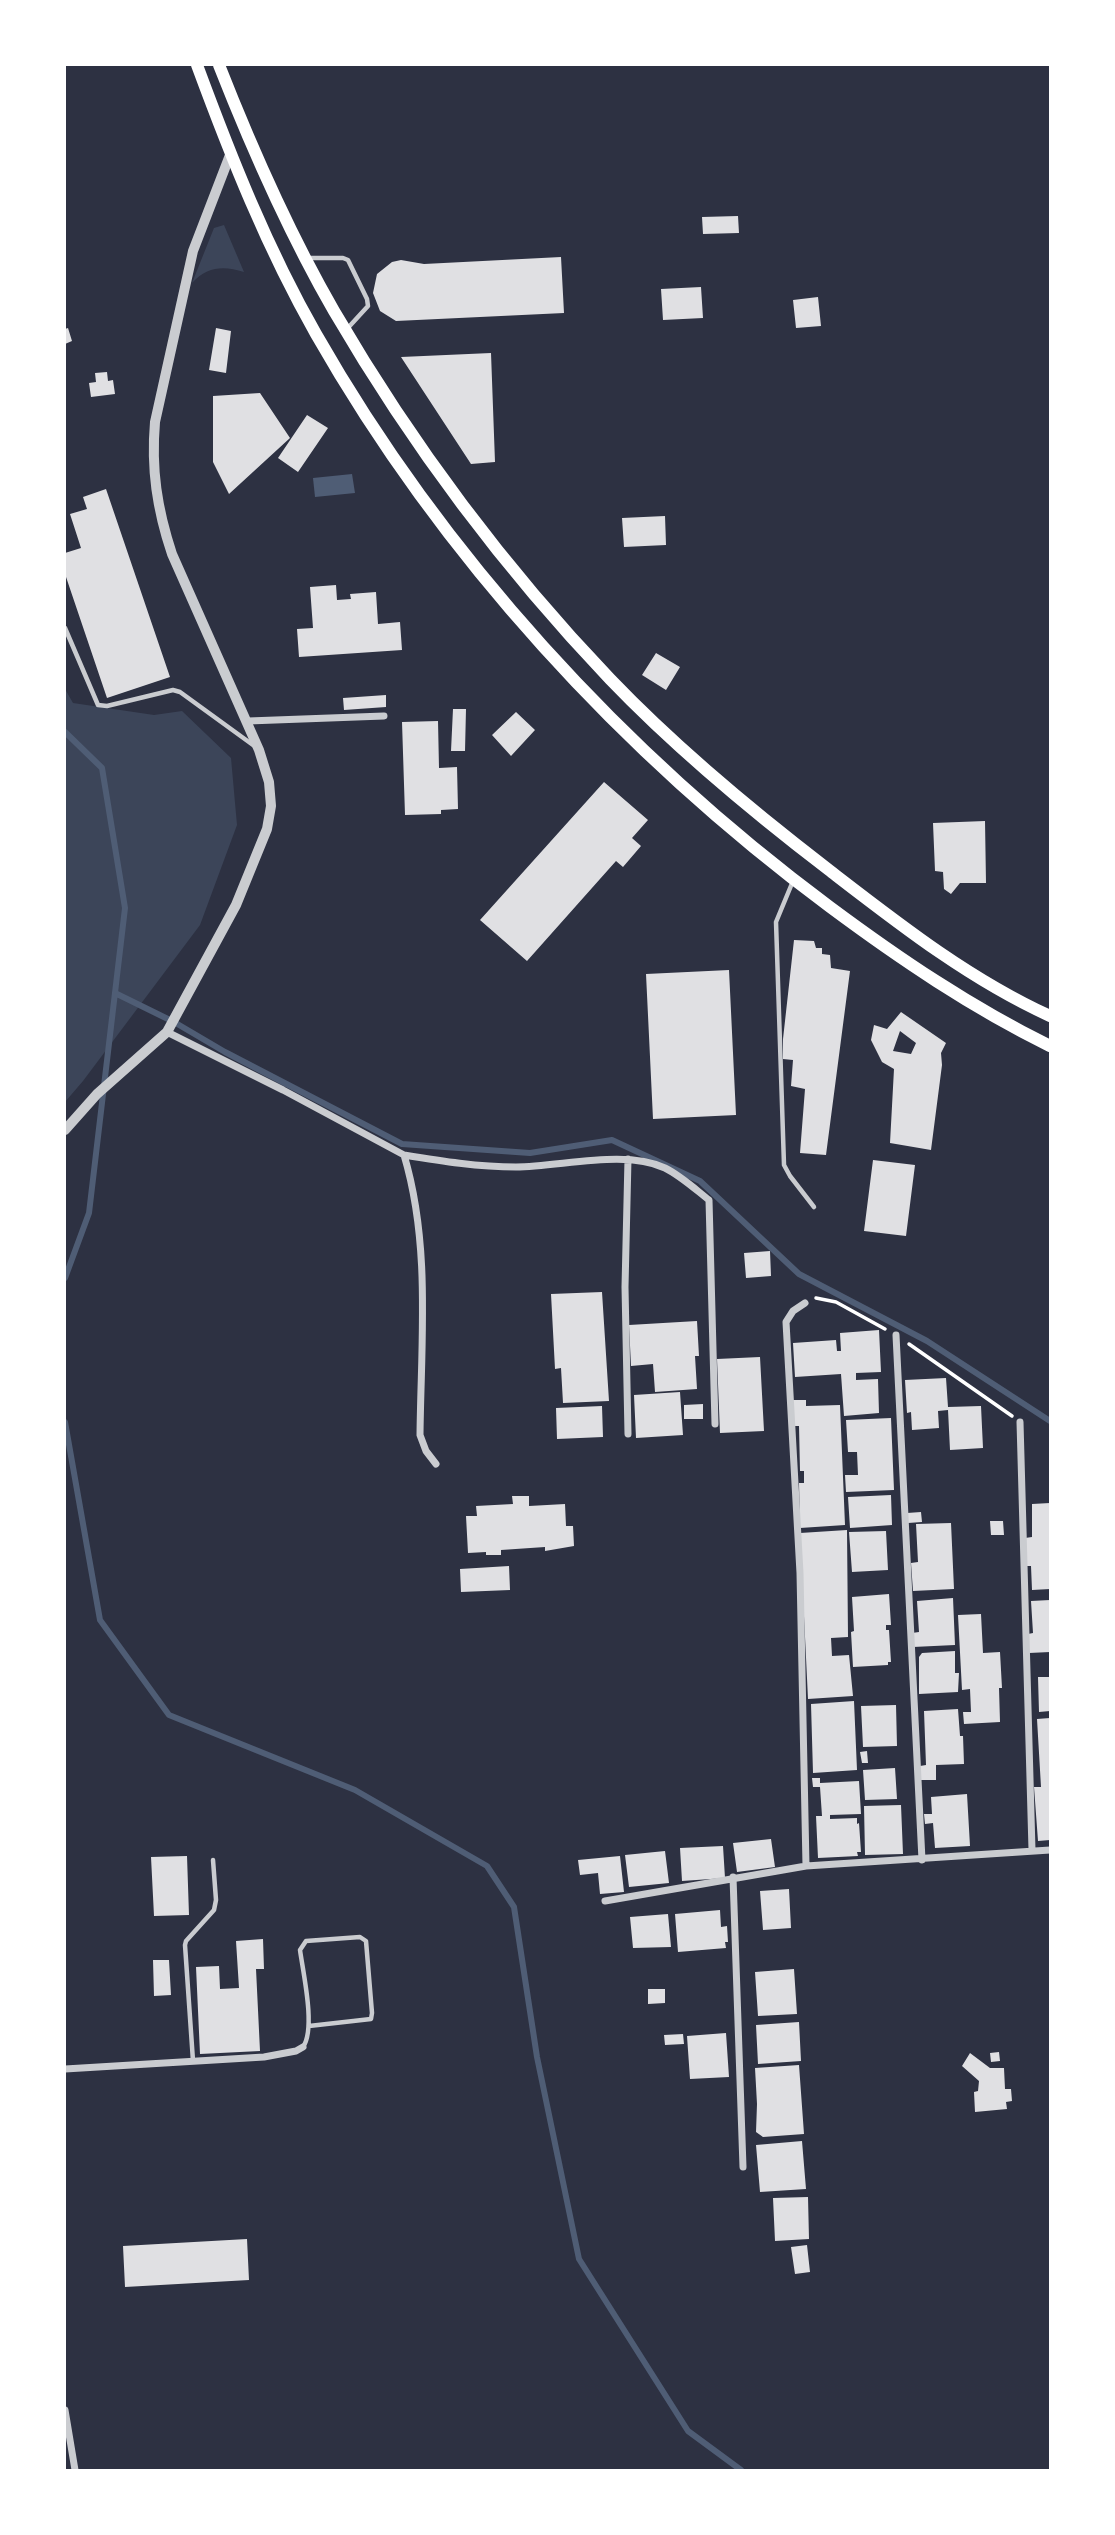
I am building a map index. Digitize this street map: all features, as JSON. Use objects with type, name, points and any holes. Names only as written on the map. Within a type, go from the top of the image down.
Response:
[{"type":"main road","points":[[197,65],[230,155],[273,251],[316,333],[416,491],[488,582],[542,644],[621,727],[678,782],[794,880],[892,953],[957,997],[1050,1046]]},
{"type":"main road","points":[[219,65],[268,182],[346,331],[439,472],[567,632],[634,703],[685,752],[748,806],[873,904],[975,976],[1050,1016]]},
{"type":"street","points":[[65,1130],[97,1094],[167,1032],[236,905],[267,829],[271,806],[269,782],[259,750],[172,554],[160,520],[153,482],[155,422],[192,251],[230,155]]},
{"type":"street","points":[[248,721],[384,716]]},
{"type":"street","points":[[167,1032],[284,1090],[404,1156],[516,1167],[628,1159],[648,1162],[666,1169],[709,1200],[715,1424]]},
{"type":"street","points":[[404,1156],[419,1217],[420,1436],[426,1451],[436,1464]]},
{"type":"street","points":[[628,1159],[625,1287],[628,1434]]},
{"type":"street","points":[[804,1303],[793,1311],[786,1322],[800,1573],[806,1866]]},
{"type":"street","points":[[897,1335],[922,1860]]},
{"type":"street","points":[[1020,1422],[1032,1850]]},
{"type":"street","points":[[606,1901],[806,1866],[1050,1850]]},
{"type":"street","points":[[733,1877],[743,2167]]},
{"type":"street","points":[[65,2069],[264,2057],[296,2051],[303,2047]]},
{"type":"street","points":[[65,2410],[75,2470]]},
{"type":"lane","points":[[306,258],[348,260],[368,299],[368,306],[346,331]]},
{"type":"lane","points":[[65,628],[98,705],[107,706],[173,690],[180,692],[259,750]]},
{"type":"lane","points":[[794,880],[776,922],[784,1165],[814,1207]]},
{"type":"lane","points":[[193,2062],[185,1945],[214,1910],[216,1900],[213,1860]]},
{"type":"lane","points":[[303,2047],[307,2041],[309,2026],[300,1950],[306,1941],[360,1937],[366,1941],[371,2019],[309,2026]]},
{"type":"path","points":[[804,1303],[814,1298],[829,1300],[897,1335],[1020,1422]]},
{"type":"shaded area","points":[[224,225],[244,272],[230,269],[210,270],[192,283],[214,228]]},
{"type":"shaded area","points":[[352,474],[355,493],[315,497],[313,478]]},
{"type":"shaded area","points":[[65,689],[73,703],[154,715],[182,711],[231,758],[237,825],[200,925],[65,1102]]},
{"type":"building","points":[[738,216],[739,233],[703,234],[702,217]]},
{"type":"building","points":[[561,257],[564,313],[396,321],[380,311],[373,293],[377,274],[392,262],[401,260],[424,264]]},
{"type":"building","points":[[701,287],[703,318],[663,320],[661,289]]},
{"type":"building","points":[[818,297],[821,326],[796,328],[793,300]]},
{"type":"building","points":[[68,328],[72,341],[65,344],[65,329]]},
{"type":"building","points":[[216,328],[231,331],[226,373],[209,370]]},
{"type":"building","points":[[491,353],[495,462],[471,464],[401,357]]},
{"type":"building","points":[[107,372],[108,381],[113,380],[115,394],[91,397],[89,383],[96,382],[95,373]]},
{"type":"building","points":[[260,393],[290,438],[229,494],[213,462],[213,396]]},
{"type":"building","points":[[307,415],[328,428],[298,472],[278,458]]},
{"type":"building","points":[[106,489],[170,677],[107,698],[65,574],[65,553],[81,548],[70,514],[87,509],[83,497]]},
{"type":"building","points":[[665,516],[666,545],[624,547],[622,518]]},
{"type":"building","points":[[336,585],[337,600],[351,599],[350,594],[376,592],[378,624],[400,622],[402,650],[299,657],[297,629],[313,628],[310,587]]},
{"type":"building","points":[[656,653],[680,667],[666,690],[642,675]]},
{"type":"building","points":[[386,695],[386,707],[344,710],[343,698]]},
{"type":"building","points":[[453,709],[466,709],[465,751],[451,751]]},
{"type":"building","points":[[516,712],[535,730],[511,756],[492,735]]},
{"type":"building","points":[[438,721],[439,768],[457,767],[458,809],[441,810],[441,814],[405,815],[402,722]]},
{"type":"building","points":[[604,782],[648,820],[632,838],[641,846],[623,867],[616,861],[527,961],[480,920]]},
{"type":"building","points":[[985,821],[986,883],[960,883],[951,894],[944,889],[943,872],[935,871],[933,823]]},
{"type":"building","points":[[794,940],[814,941],[816,948],[822,948],[822,954],[830,955],[831,968],[850,971],[826,1155],[800,1153],[805,1089],[791,1086],[793,1060],[783,1059]]},
{"type":"building","points":[[729,970],[736,1115],[653,1119],[646,974]]},
{"type":"building","points":[[901,1012],[946,1043],[941,1053],[942,1065],[931,1150],[890,1143],[894,1069],[882,1062],[871,1040],[874,1025],[887,1029]],"holes":[[[900,1031],[916,1043],[911,1054],[893,1051]]]},
{"type":"building","points":[[873,1160],[915,1165],[906,1236],[864,1231]]},
{"type":"building","points":[[770,1251],[771,1276],[746,1278],[744,1253]]},
{"type":"building","points":[[602,1292],[609,1401],[563,1403],[561,1368],[555,1369],[551,1294]]},
{"type":"building","points":[[697,1321],[697,1389],[655,1392],[653,1364],[631,1366],[629,1325]]},
{"type":"building","points":[[879,1330],[881,1372],[856,1373],[856,1380],[878,1379],[879,1413],[844,1416],[841,1374],[795,1377],[793,1343],[836,1340],[837,1351],[841,1351],[840,1333]]},
{"type":"building","points":[[760,1357],[764,1431],[720,1433],[717,1359]]},
{"type":"building","points":[[946,1378],[948,1407],[981,1406],[983,1448],[950,1450],[948,1410],[938,1411],[939,1428],[912,1430],[911,1412],[907,1413],[905,1380]]},
{"type":"building","points":[[680,1392],[683,1435],[636,1438],[634,1395]]},
{"type":"building","points":[[793,1400],[806,1400],[806,1406],[840,1405],[845,1525],[800,1528],[799,1483],[804,1483],[804,1471],[800,1471],[799,1426],[794,1426]]},
{"type":"building","points":[[703,1404],[703,1419],[684,1419],[684,1405]]},
{"type":"building","points":[[602,1406],[603,1437],[557,1439],[556,1408]]},
{"type":"building","points":[[891,1418],[894,1490],[846,1492],[845,1475],[858,1475],[857,1452],[848,1452],[846,1420]]},
{"type":"building","points":[[891,1495],[892,1525],[850,1528],[848,1497]]},
{"type":"building","points":[[512,1496],[529,1496],[529,1506],[565,1504],[566,1526],[573,1526],[574,1546],[545,1551],[545,1547],[501,1550],[501,1555],[468,1553],[466,1516],[477,1516],[476,1506],[513,1504]]},
{"type":"building","points":[[1050,1503],[1050,1589],[1032,1590],[1031,1566],[1026,1566],[1025,1538],[1032,1537],[1032,1504]]},
{"type":"building","points":[[921,1512],[922,1522],[908,1523],[907,1513]]},
{"type":"building","points":[[990,1521],[1003,1521],[1004,1535],[991,1535]]},
{"type":"building","points":[[951,1523],[954,1589],[913,1591],[911,1563],[918,1562],[916,1524]]},
{"type":"building","points":[[847,1530],[848,1637],[831,1638],[832,1656],[849,1655],[853,1696],[808,1699],[800,1533]]},
{"type":"building","points":[[886,1531],[888,1570],[852,1572],[849,1532]]},
{"type":"building","points":[[509,1566],[510,1590],[461,1592],[460,1569]]},
{"type":"building","points":[[889,1594],[891,1625],[886,1625],[886,1630],[889,1630],[891,1662],[888,1662],[888,1665],[853,1667],[852,1597]]},
{"type":"building","points":[[953,1598],[955,1645],[913,1647],[912,1633],[919,1632],[917,1601]]},
{"type":"building","points":[[1050,1600],[1050,1652],[1029,1653],[1028,1634],[1033,1633],[1031,1601]]},
{"type":"building","points":[[981,1614],[983,1653],[1000,1652],[1000,1722],[964,1724],[963,1712],[971,1712],[970,1689],[962,1690],[958,1615]]},
{"type":"building","points":[[955,1651],[955,1673],[959,1673],[958,1692],[919,1694],[919,1657],[922,1653]]},
{"type":"building","points":[[1038,1677],[1050,1677],[1050,1711],[1039,1712]]},
{"type":"building","points":[[854,1701],[857,1770],[813,1773],[811,1704]]},
{"type":"building","points":[[896,1705],[897,1746],[863,1747],[861,1706]]},
{"type":"building","points":[[958,1709],[964,1764],[936,1765],[936,1780],[921,1780],[920,1766],[926,1765],[924,1711]]},
{"type":"building","points":[[1050,1718],[1050,1840],[1038,1841],[1034,1787],[1041,1787],[1037,1719]]},
{"type":"building","points":[[867,1751],[868,1763],[862,1763],[860,1752]]},
{"type":"building","points":[[895,1768],[897,1799],[865,1800],[863,1770]]},
{"type":"building","points":[[812,1778],[820,1778],[820,1783],[859,1781],[861,1814],[830,1815],[830,1819],[857,1818],[861,1852],[857,1852],[858,1856],[818,1858],[816,1816],[822,1816],[820,1787],[813,1787]]},
{"type":"building","points":[[967,1794],[970,1846],[935,1848],[933,1823],[925,1824],[924,1814],[932,1814],[931,1797]]},
{"type":"building","points":[[901,1805],[903,1854],[865,1855],[864,1806]]},
{"type":"building","points":[[771,1839],[775,1867],[737,1872],[733,1843]]},
{"type":"building","points":[[723,1846],[725,1878],[682,1881],[680,1848]]},
{"type":"building","points":[[665,1851],[669,1883],[629,1887],[625,1855]]},
{"type":"building","points":[[187,1856],[189,1915],[154,1916],[151,1857]]},
{"type":"building","points":[[620,1856],[624,1892],[600,1894],[598,1873],[580,1875],[578,1860]]},
{"type":"building","points":[[789,1889],[791,1928],[763,1930],[760,1891]]},
{"type":"building","points":[[720,1910],[721,1927],[727,1926],[726,1948],[678,1952],[675,1914]]},
{"type":"building","points":[[668,1914],[671,1947],[633,1948],[630,1917]]},
{"type":"building","points":[[263,1939],[264,1969],[256,1969],[260,2051],[200,2054],[196,1967],[219,1966],[220,1989],[239,1988],[236,1941]]},
{"type":"building","points":[[153,1960],[169,1960],[171,1995],[154,1996]]},
{"type":"building","points":[[794,1969],[797,2014],[758,2016],[755,1972]]},
{"type":"building","points":[[648,1989],[665,1989],[665,2003],[648,2004]]},
{"type":"building","points":[[799,2022],[801,2061],[758,2064],[756,2025]]},
{"type":"building","points":[[726,2033],[729,2077],[690,2079],[687,2036]]},
{"type":"building","points":[[683,2034],[684,2044],[665,2045],[664,2035]]},
{"type":"building","points":[[999,2052],[1000,2061],[991,2062],[990,2053]]},
{"type":"building","points":[[970,2053],[990,2068],[1004,2068],[1005,2089],[1011,2089],[1012,2101],[1006,2102],[1007,2109],[975,2112],[974,2092],[978,2091],[979,2081],[962,2066]]},
{"type":"building","points":[[799,2065],[804,2134],[763,2137],[756,2132],[755,2068]]},
{"type":"building","points":[[802,2141],[806,2189],[760,2192],[756,2145]]},
{"type":"building","points":[[808,2197],[809,2239],[775,2241],[773,2198]]},
{"type":"building","points":[[247,2239],[249,2280],[125,2287],[123,2246]]},
{"type":"building","points":[[807,2245],[810,2272],[795,2274],[791,2247]]},
{"type":"waterway","points":[[65,732],[102,768],[125,908],[89,1213],[65,1278]]},
{"type":"waterway","points":[[115,993],[402,1144],[530,1153],[612,1140],[700,1181],[799,1274],[927,1341],[1050,1421]]},
{"type":"waterway","points":[[65,1422],[100,1620],[169,1715],[355,1790],[487,1866],[514,1907],[537,2057],[579,2259],[688,2431],[741,2470]]}]
